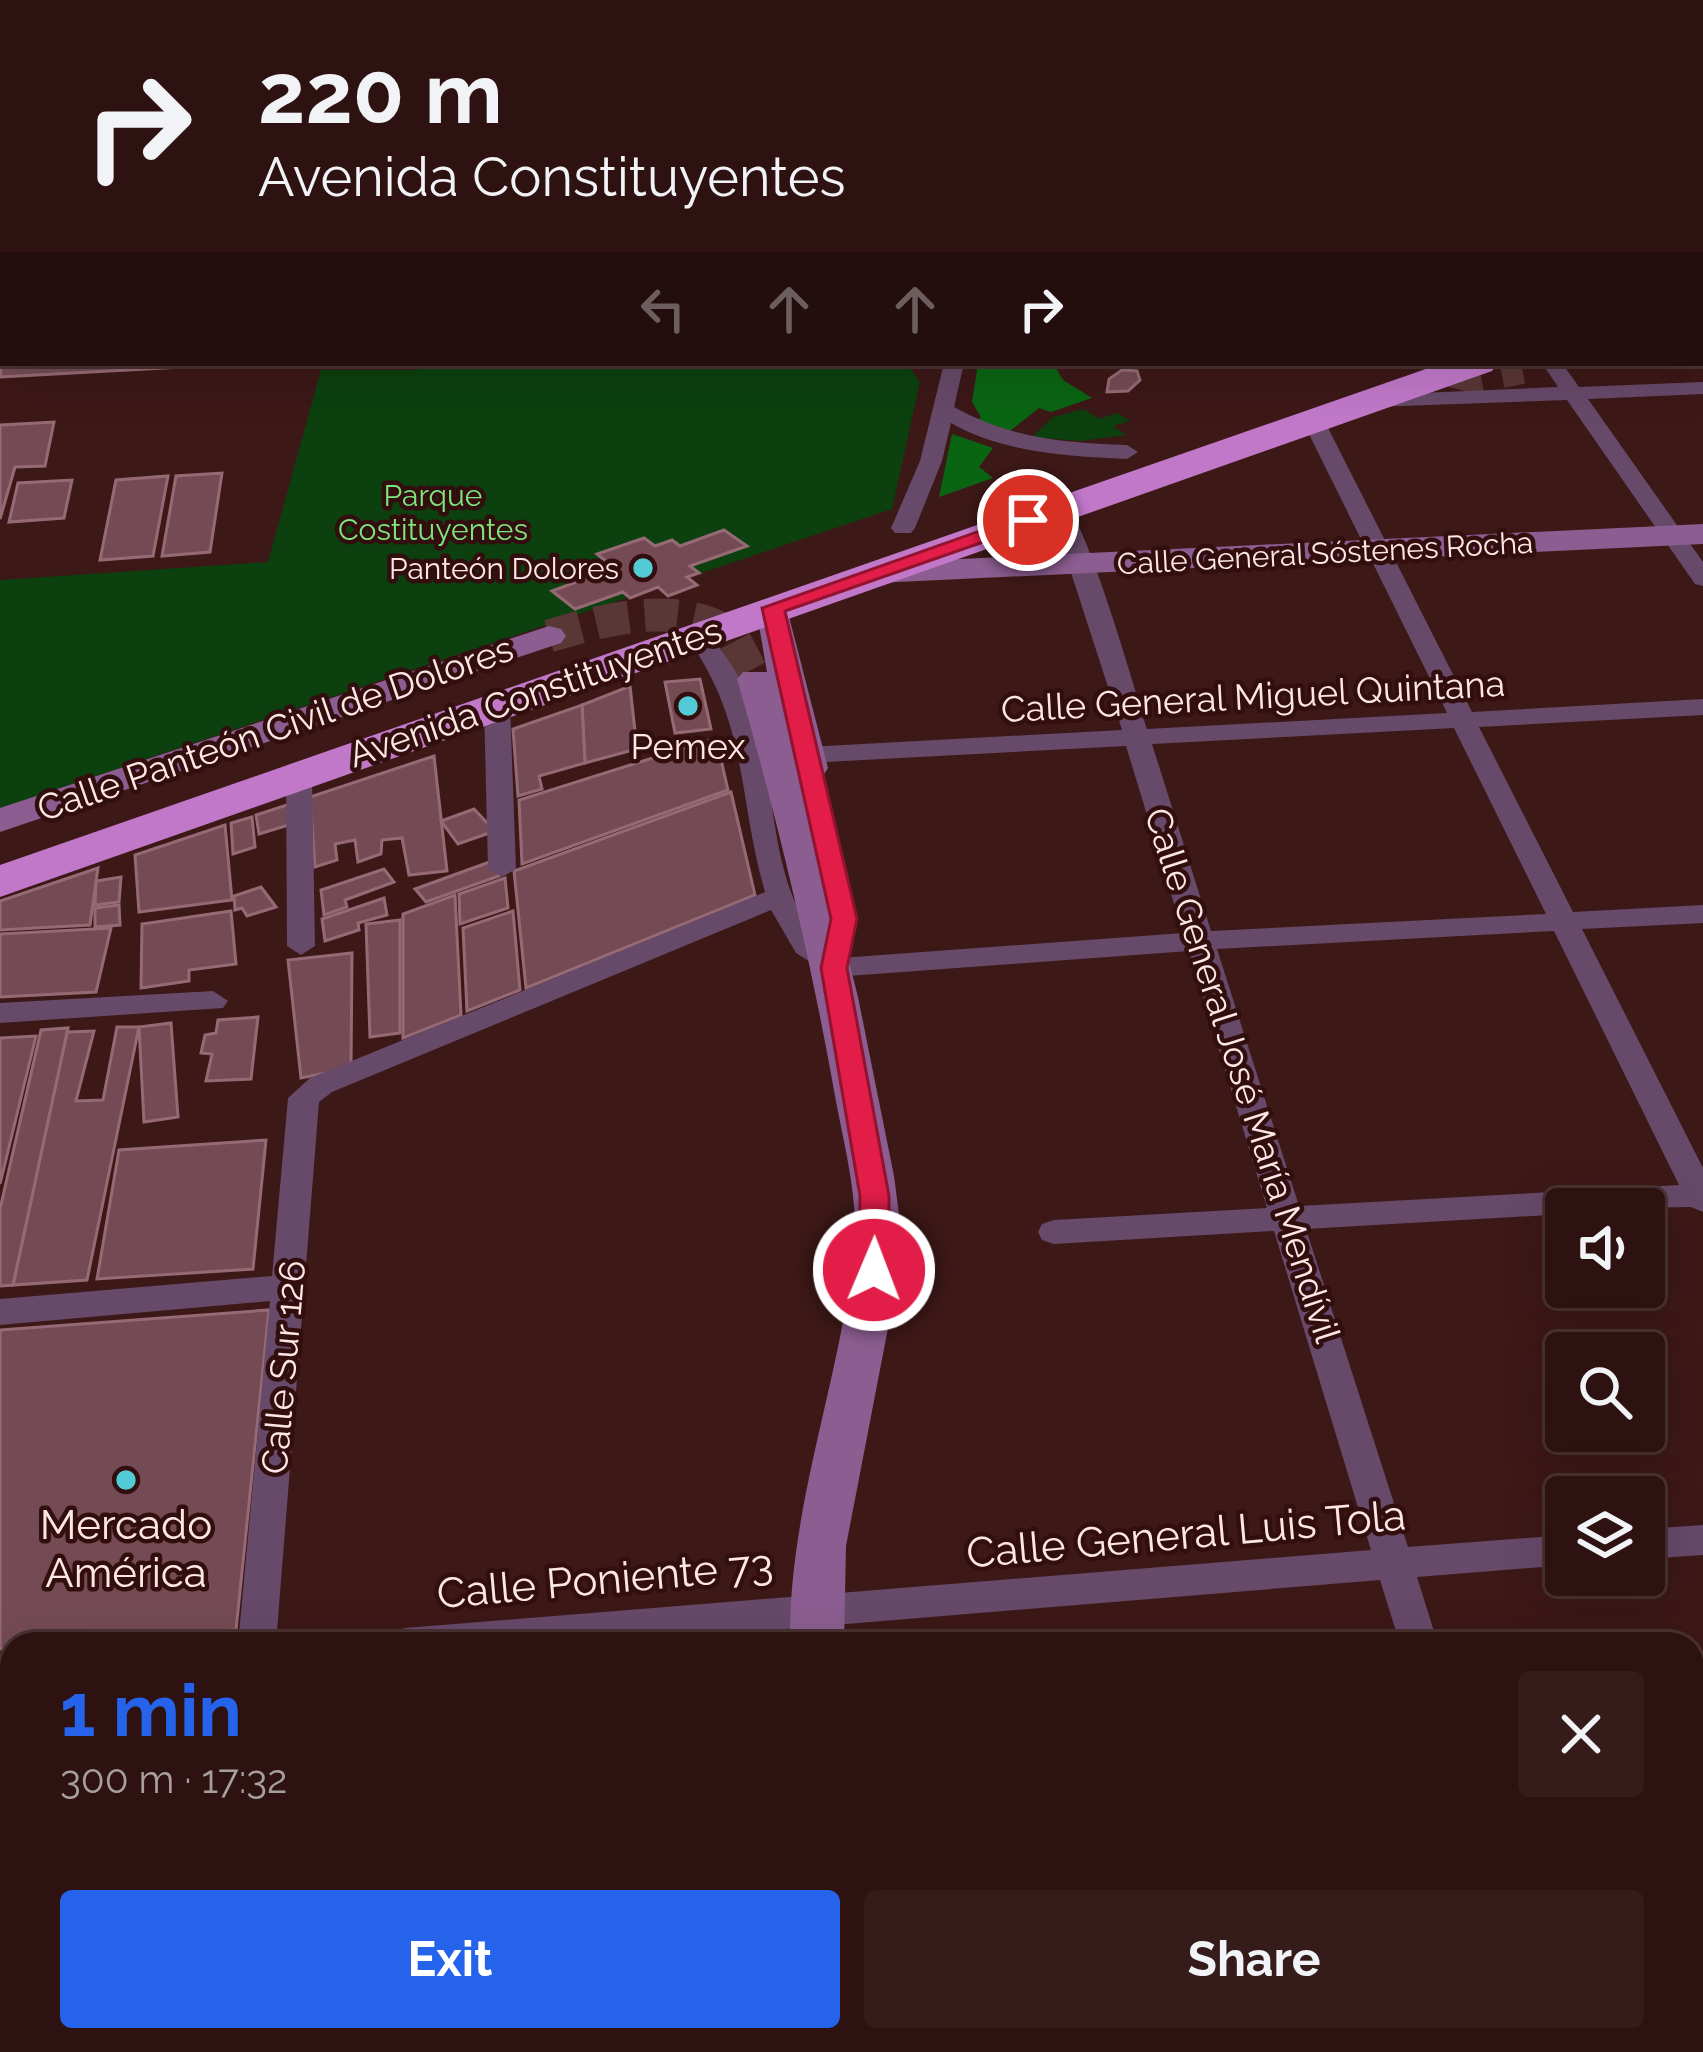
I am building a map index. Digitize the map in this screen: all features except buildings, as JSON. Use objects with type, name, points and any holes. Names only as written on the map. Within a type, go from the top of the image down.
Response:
[{"type":"highway","name":"Avenida Constituyentes","points":[[0,847],[903,528],[1390,366]]},
{"type":"highway","name":"Avenida Constituyentes","points":[[0,882],[1469,366]]},
{"type":"street","points":[[1554,366],[1688,535],[1703,579]]},
{"type":"street","points":[[903,528],[945,411],[953,370]]},
{"type":"street","points":[[1364,402],[1703,388]]},
{"type":"street","points":[[945,411],[978,431],[1009,441],[1127,452]]},
{"type":"street","points":[[1054,1232],[1702,1197],[1313,420]]},
{"type":"street","name":"Calle General José María Mendívil","points":[[1061,508],[1290,1219],[1415,1632]]},
{"type":"street","name":"Calle General Sóstenes Rocha","points":[[876,573],[1688,535]]},
{"type":"street","points":[[773,608],[776,638],[844,919],[834,968]]},
{"type":"street","name":"Calle Panteón Civil de Dolores","points":[[0,821],[549,636]]},
{"type":"street","points":[[698,636],[728,672],[781,896],[799,939],[834,968],[1199,940],[1703,914]]},
{"type":"street","points":[[755,679],[834,968],[878,1243],[816,1627]]},
{"type":"street","points":[[497,704],[502,869]]},
{"type":"street","name":"Calle General Miguel Quintana","points":[[807,755],[1703,707]]},
{"type":"street","points":[[299,774],[301,946]]},
{"type":"street","name":"Calle Sur 126","points":[[258,1632],[291,1287],[301,1106],[310,1092],[781,896]]},
{"type":"street","points":[[0,1013],[213,1001]]},
{"type":"street","points":[[0,1312],[291,1287]]},
{"type":"street","points":[[1665,1543],[1703,1540]]},
{"type":"street","name":"Calle General Luis Tola","points":[[816,1627],[1393,1562],[1545,1551]]},
{"type":"street","name":"Calle Poniente 73","points":[[695,1632],[816,1627]]},
{"type":"green space","name":"Parque Costituyentes","points":[[421,366],[909,366],[920,382],[892,509],[0,808],[0,580],[268,562],[321,370],[415,370]]},
{"type":"green space","points":[[978,366],[1055,366],[1063,380],[1092,398],[1051,412],[1039,408],[1005,435],[973,424],[981,417],[972,402]]},
{"type":"green space","points":[[1084,409],[1099,419],[1117,413],[1130,421],[1113,426],[1126,435],[1080,441],[1032,437],[1053,417]]},
{"type":"green space","points":[[952,434],[993,448],[979,467],[993,478],[939,497]]},
{"type":"tunnel","points":[[1451,366],[1476,372],[1506,366]]},
{"type":"tunnel","points":[[549,636],[618,619],[689,618],[732,635],[755,679]]},
{"type":"place","name":"Panteón Dolores","points":[[643,568]]},
{"type":"place","name":"Pemex","points":[[688,706]]},
{"type":"place","name":"Mercado América","points":[[126,1480]]},
{"type":"route","points":[[874,1270],[878,1243],[874,1196],[834,968],[842,947],[844,919],[776,638],[773,608],[1028,520]]}]
